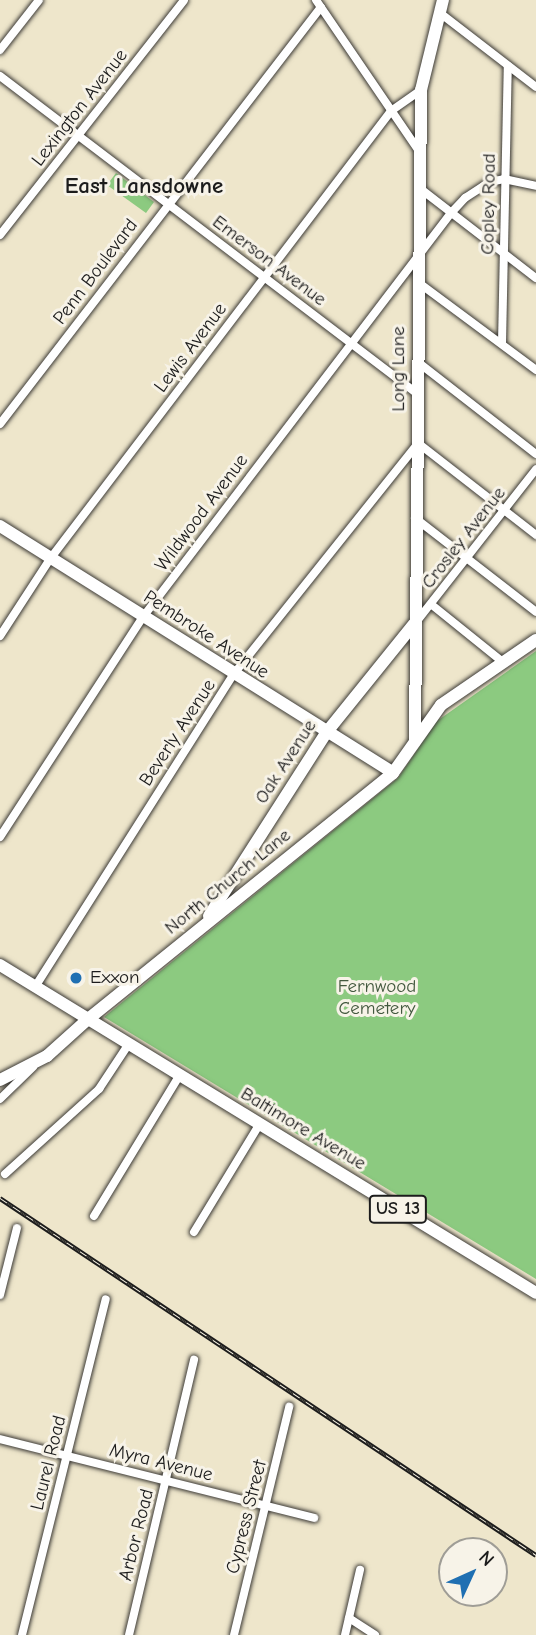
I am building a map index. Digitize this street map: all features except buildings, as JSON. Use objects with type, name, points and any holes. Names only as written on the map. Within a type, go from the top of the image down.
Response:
[{"type":"street","points":[[0,50],[39,0]]},
{"type":"street","name":"Lexington Avenue","points":[[0,235],[184,0]]},
{"type":"street","points":[[319,3],[421,155]]},
{"type":"street","name":"Penn Boulevard","points":[[0,424],[319,3]]},
{"type":"street","points":[[440,4],[508,66],[536,87]]},
{"type":"street","name":"Long Lane","points":[[415,741],[421,90],[440,4]]},
{"type":"street","name":"Copley Road","points":[[502,343],[508,66]]},
{"type":"street","name":"Emerson Avenue","points":[[0,76],[419,396]]},
{"type":"street","name":"Lewis Avenue","points":[[0,636],[50,559],[391,111],[421,90]]},
{"type":"street","points":[[504,179],[536,186]]},
{"type":"street","name":"Wildwood Avenue","points":[[0,837],[143,617],[419,253],[451,213],[474,191],[504,179]]},
{"type":"street","points":[[422,190],[536,278]]},
{"type":"street","points":[[419,283],[536,370]]},
{"type":"street","points":[[419,363],[536,454]]},
{"type":"street","points":[[418,443],[536,536]]},
{"type":"street","name":"Beverly Avenue","points":[[34,987],[233,676],[418,443]]},
{"type":"street","name":"Crosley Avenue","points":[[414,624],[468,560],[536,469]]},
{"type":"street","points":[[415,518],[536,612]]},
{"type":"street","name":"Pembroke Avenue","points":[[0,526],[233,676],[393,773]]},
{"type":"street","points":[[432,605],[503,662]]},
{"type":"street","name":"Oak Avenue","points":[[201,928],[326,733],[414,624]]},
{"type":"street","name":"North Church Lane","points":[[0,1080],[35,1063],[393,773],[441,705],[536,640]]},
{"type":"street","name":"Baltimore Avenue","points":[[0,965],[536,1293]]},
{"type":"street","points":[[5,1174],[99,1089],[128,1045]]},
{"type":"street","points":[[0,1099],[35,1063]]},
{"type":"street","points":[[94,1216],[179,1076]]},
{"type":"street","points":[[194,1232],[259,1125]]},
{"type":"street","points":[[0,1294],[2,1276],[17,1228]]},
{"type":"street","name":"Laurel Road","points":[[22,1635],[106,1299]]},
{"type":"street","name":"Arbor Road","points":[[129,1635],[194,1360]]},
{"type":"street","name":"Cypress Street","points":[[234,1635],[289,1407]]},
{"type":"street","name":"Myra Avenue","points":[[0,1439],[314,1518]]},
{"type":"street","points":[[345,1635],[360,1570]]},
{"type":"street","points":[[349,1618],[375,1635]]},
{"type":"green space","points":[[116,173],[154,202],[146,213],[107,185]]},
{"type":"green space","name":"Fernwood Cemetery","points":[[536,651],[536,1279],[104,1017],[398,778],[437,721]]},
{"type":"railway","points":[[0,1198],[536,1555]]},
{"type":"place","name":"Exxon","points":[[76,978]]},
{"type":"district","name":"East Lansdowne","points":[[144,186]]}]
